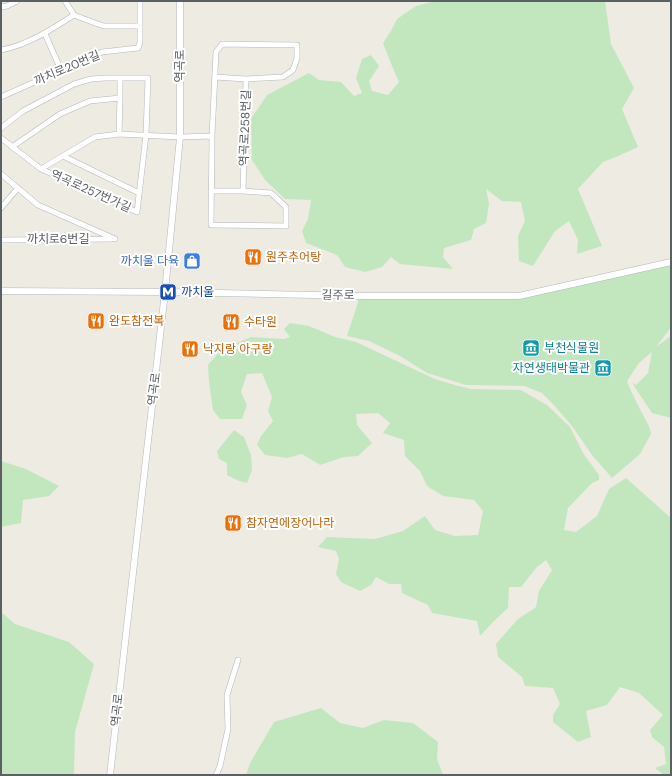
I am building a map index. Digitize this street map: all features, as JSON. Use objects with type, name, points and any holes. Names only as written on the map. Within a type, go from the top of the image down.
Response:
[{"type":"street","points":[[1,7],[17,1]]},
{"type":"street","points":[[65,1],[74,15],[94,23],[104,26],[140,26]]},
{"type":"street","name":"까치로20번길","points":[[1,97],[102,52],[138,48],[140,42],[140,1]]},
{"type":"street","name":"역곡로","points":[[110,775],[165,292],[180,137],[180,1]]},
{"type":"street","points":[[1,50],[45,34],[74,15]]},
{"type":"street","points":[[45,34],[62,70]]},
{"type":"street","name":"역곡로258번길","points":[[222,44],[297,45],[297,58],[293,70],[284,77],[246,78],[243,191],[270,193],[286,207],[286,226],[211,225],[212,136],[216,52],[222,44]]},
{"type":"street","points":[[215,77],[246,78]]},
{"type":"street","points":[[1,128],[23,111],[74,84],[91,79],[120,78],[119,134]]},
{"type":"street","name":"역곡로257번가길","points":[[1,138],[41,169],[137,212],[146,135],[148,78],[120,78]]},
{"type":"street","points":[[12,147],[68,110],[90,101],[120,98]]},
{"type":"street","points":[[41,169],[95,138],[119,134],[180,137],[212,136]]},
{"type":"street","points":[[63,156],[139,193]]},
{"type":"street","points":[[1,174],[18,188],[1,208]]},
{"type":"street","name":"까치로6번길","points":[[1,240],[115,239],[38,205],[18,188]]},
{"type":"street","points":[[211,191],[243,191]]},
{"type":"street","name":"길주로","points":[[1,291],[165,292],[360,296],[519,296],[671,262]]},
{"type":"street","points":[[216,775],[220,766],[228,729],[227,695],[238,660]]},
{"type":"green space","points":[[435,1],[605,1],[611,44],[634,88],[622,109],[638,147],[603,162],[578,189],[602,246],[577,254],[578,240],[569,221],[555,231],[533,266],[519,261],[518,236],[525,221],[521,202],[502,201],[486,189],[489,203],[486,223],[474,229],[471,240],[444,248],[443,257],[453,269],[400,264],[391,257],[382,267],[365,272],[345,267],[337,255],[306,243],[302,231],[308,219],[311,200],[285,199],[265,180],[252,160],[251,119],[267,95],[309,73],[319,80],[341,82],[354,96],[362,93],[356,78],[362,59],[371,55],[379,66],[369,81],[372,91],[388,95],[399,82],[383,43],[397,19],[416,6]]},
{"type":"green space","points":[[671,262],[671,328],[656,347],[671,336],[671,418],[652,413],[632,383],[636,385],[648,373],[652,352],[639,363],[627,381],[649,426],[651,434],[640,454],[612,478],[592,455],[572,426],[542,393],[524,386],[466,385],[427,373],[400,356],[369,341],[347,336],[360,296],[519,296]]},
{"type":"green space","points":[[290,323],[309,326],[335,337],[356,342],[435,379],[471,389],[521,390],[547,405],[570,427],[583,453],[599,475],[599,480],[592,483],[568,508],[564,530],[576,532],[597,516],[609,489],[626,478],[671,518],[671,775],[664,775],[655,768],[666,764],[664,747],[652,737],[650,730],[663,715],[639,693],[620,687],[607,705],[586,711],[591,737],[578,742],[553,722],[553,715],[560,704],[553,688],[525,686],[522,677],[498,657],[496,644],[518,619],[536,607],[539,591],[552,570],[546,560],[536,568],[521,587],[509,587],[508,608],[480,636],[477,621],[432,613],[428,605],[402,593],[401,584],[389,584],[376,577],[371,585],[360,591],[341,582],[336,574],[339,559],[336,551],[318,547],[327,537],[375,539],[403,531],[425,516],[435,530],[455,536],[478,535],[483,511],[474,500],[443,496],[427,486],[420,471],[405,456],[404,440],[383,433],[390,423],[378,413],[356,414],[357,425],[372,443],[358,456],[344,457],[320,465],[302,454],[287,458],[265,455],[257,445],[261,436],[273,421],[268,411],[272,397],[262,373],[247,374],[241,392],[247,405],[242,419],[220,419],[213,410],[208,365],[221,350],[251,337],[284,339],[290,337],[284,329]]},
{"type":"green space","points":[[234,430],[244,437],[251,455],[252,470],[247,483],[227,475],[227,463],[219,459],[217,451]]},
{"type":"green space","points":[[1,461],[26,469],[59,486],[49,496],[23,500],[21,523],[1,527]]},
{"type":"green space","points":[[1,612],[15,624],[69,642],[94,664],[75,732],[74,775],[1,775]]},
{"type":"green space","points":[[321,708],[340,723],[363,728],[384,720],[413,723],[438,742],[437,759],[443,775],[246,775],[250,763],[274,722]]},
{"type":"place","name":"원주추어탕","points":[[253,257]]},
{"type":"place","name":"까치울 다육","points":[[192,261]]},
{"type":"place","name":"까치울","points":[[168,292]]},
{"type":"place","name":"완도참전복","points":[[96,321]]},
{"type":"place","name":"수타원","points":[[231,322]]},
{"type":"place","name":"부천식물원","points":[[531,348]]},
{"type":"place","name":"낙지랑 아구랑","points":[[190,349]]},
{"type":"place","name":"자연생태박물관","points":[[603,368]]},
{"type":"place","name":"참자연에장어나라","points":[[233,523]]}]
